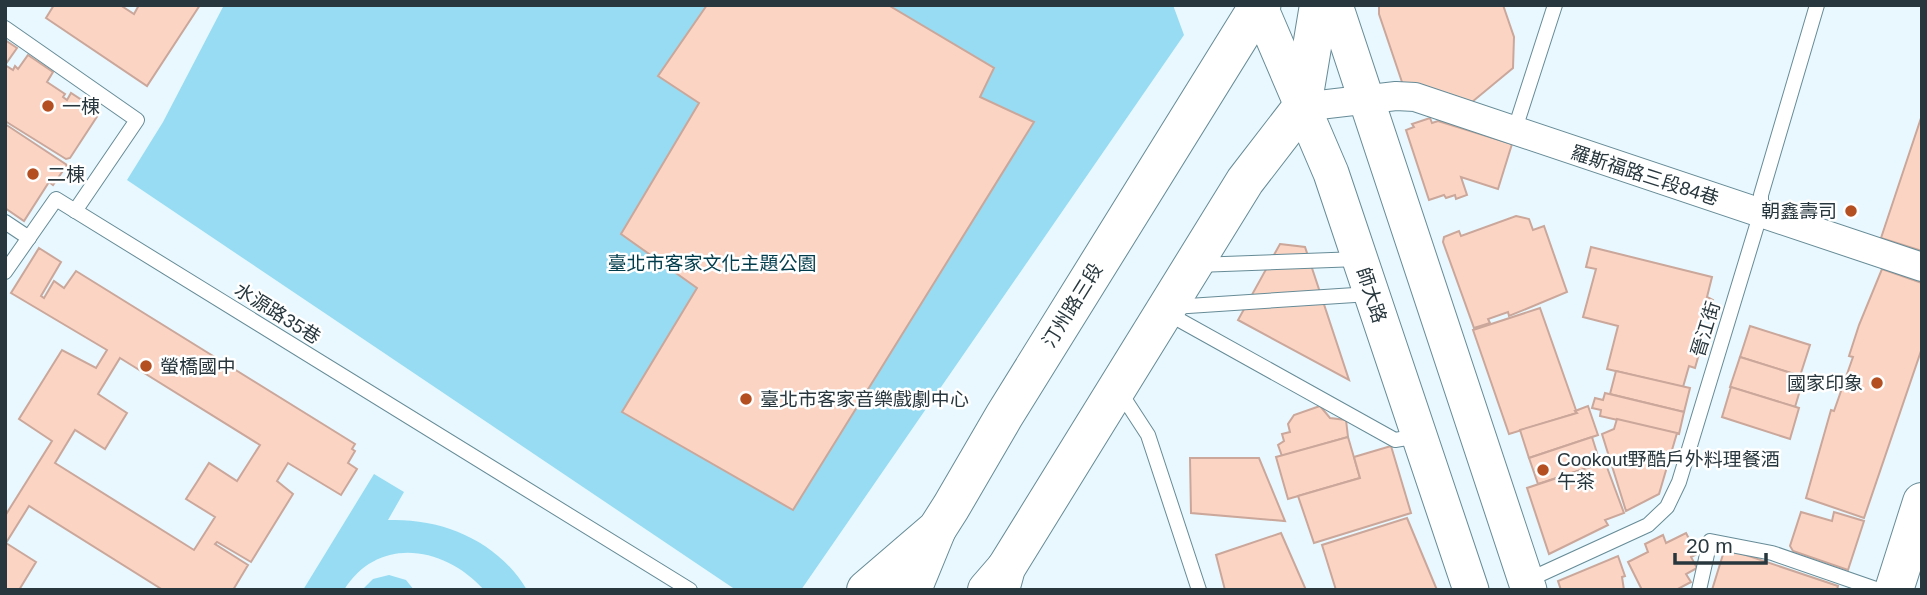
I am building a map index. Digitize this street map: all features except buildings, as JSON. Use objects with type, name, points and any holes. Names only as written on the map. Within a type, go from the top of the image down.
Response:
[{"type":"main road","points":[[998,582],[1245,181],[1302,107],[1319,5]]},
{"type":"main road","name":"汀州路三段","points":[[866,590],[937,529],[1176,136],[1261,6]]},
{"type":"main road","points":[[1894,590],[1922,502]]},
{"type":"main road","points":[[912,590],[937,529]]},
{"type":"street","points":[[1335,5],[1527,585]]},
{"type":"street","name":"師大路","points":[[1261,6],[1331,173],[1471,590]]},
{"type":"street","name":"羅斯福路三段84巷","points":[[1366,99],[1415,97],[1922,267]]},
{"type":"street","points":[[1302,107],[1366,99]]},
{"type":"lane","points":[[1514,132],[1555,5]]},
{"type":"lane","name":"晉江街","points":[[1527,585],[1648,524],[1667,507],[1679,482],[1760,212],[1761,195],[1817,5]]},
{"type":"lane","points":[[5,28],[137,120],[75,211],[56,199],[5,272]]},
{"type":"lane","name":"水源路35巷","points":[[75,211],[690,590]]},
{"type":"lane","points":[[5,222],[29,238]]},
{"type":"lane","points":[[1193,265],[1360,259]]},
{"type":"lane","points":[[1166,309],[1371,294]]},
{"type":"lane","points":[[1166,309],[1395,440],[1419,436]]},
{"type":"lane","points":[[1117,388],[1148,435],[1199,590]]},
{"type":"lane","points":[[1699,590],[1710,541],[1772,553],[1880,590]]},
{"type":"green space","name":"臺北市客家文化主題公園","points":[[224,5],[1173,5],[1184,35],[801,590],[736,590],[127,180],[163,122]]},
{"type":"green space","points":[[374,474],[404,492],[388,520],[429,523],[467,536],[501,558],[527,590],[484,590],[468,575],[450,564],[432,556],[412,553],[393,554],[375,561],[358,572],[344,590],[303,590]]},
{"type":"green space","points":[[389,575],[406,580],[414,590],[362,590],[373,579]]},
{"type":"place","name":"一棟","points":[[48,106]]},
{"type":"place","name":"二棟","points":[[33,174]]},
{"type":"place","name":"朝鑫壽司","points":[[1851,211]]},
{"type":"place","name":"螢橋國中","points":[[146,366]]},
{"type":"place","name":"國家印象","points":[[1877,383]]},
{"type":"place","name":"臺北市客家音樂戲劇中心","points":[[746,399]]},
{"type":"place","name":"Cookout野酷戶外料理餐酒 午茶","points":[[1543,470]]}]
